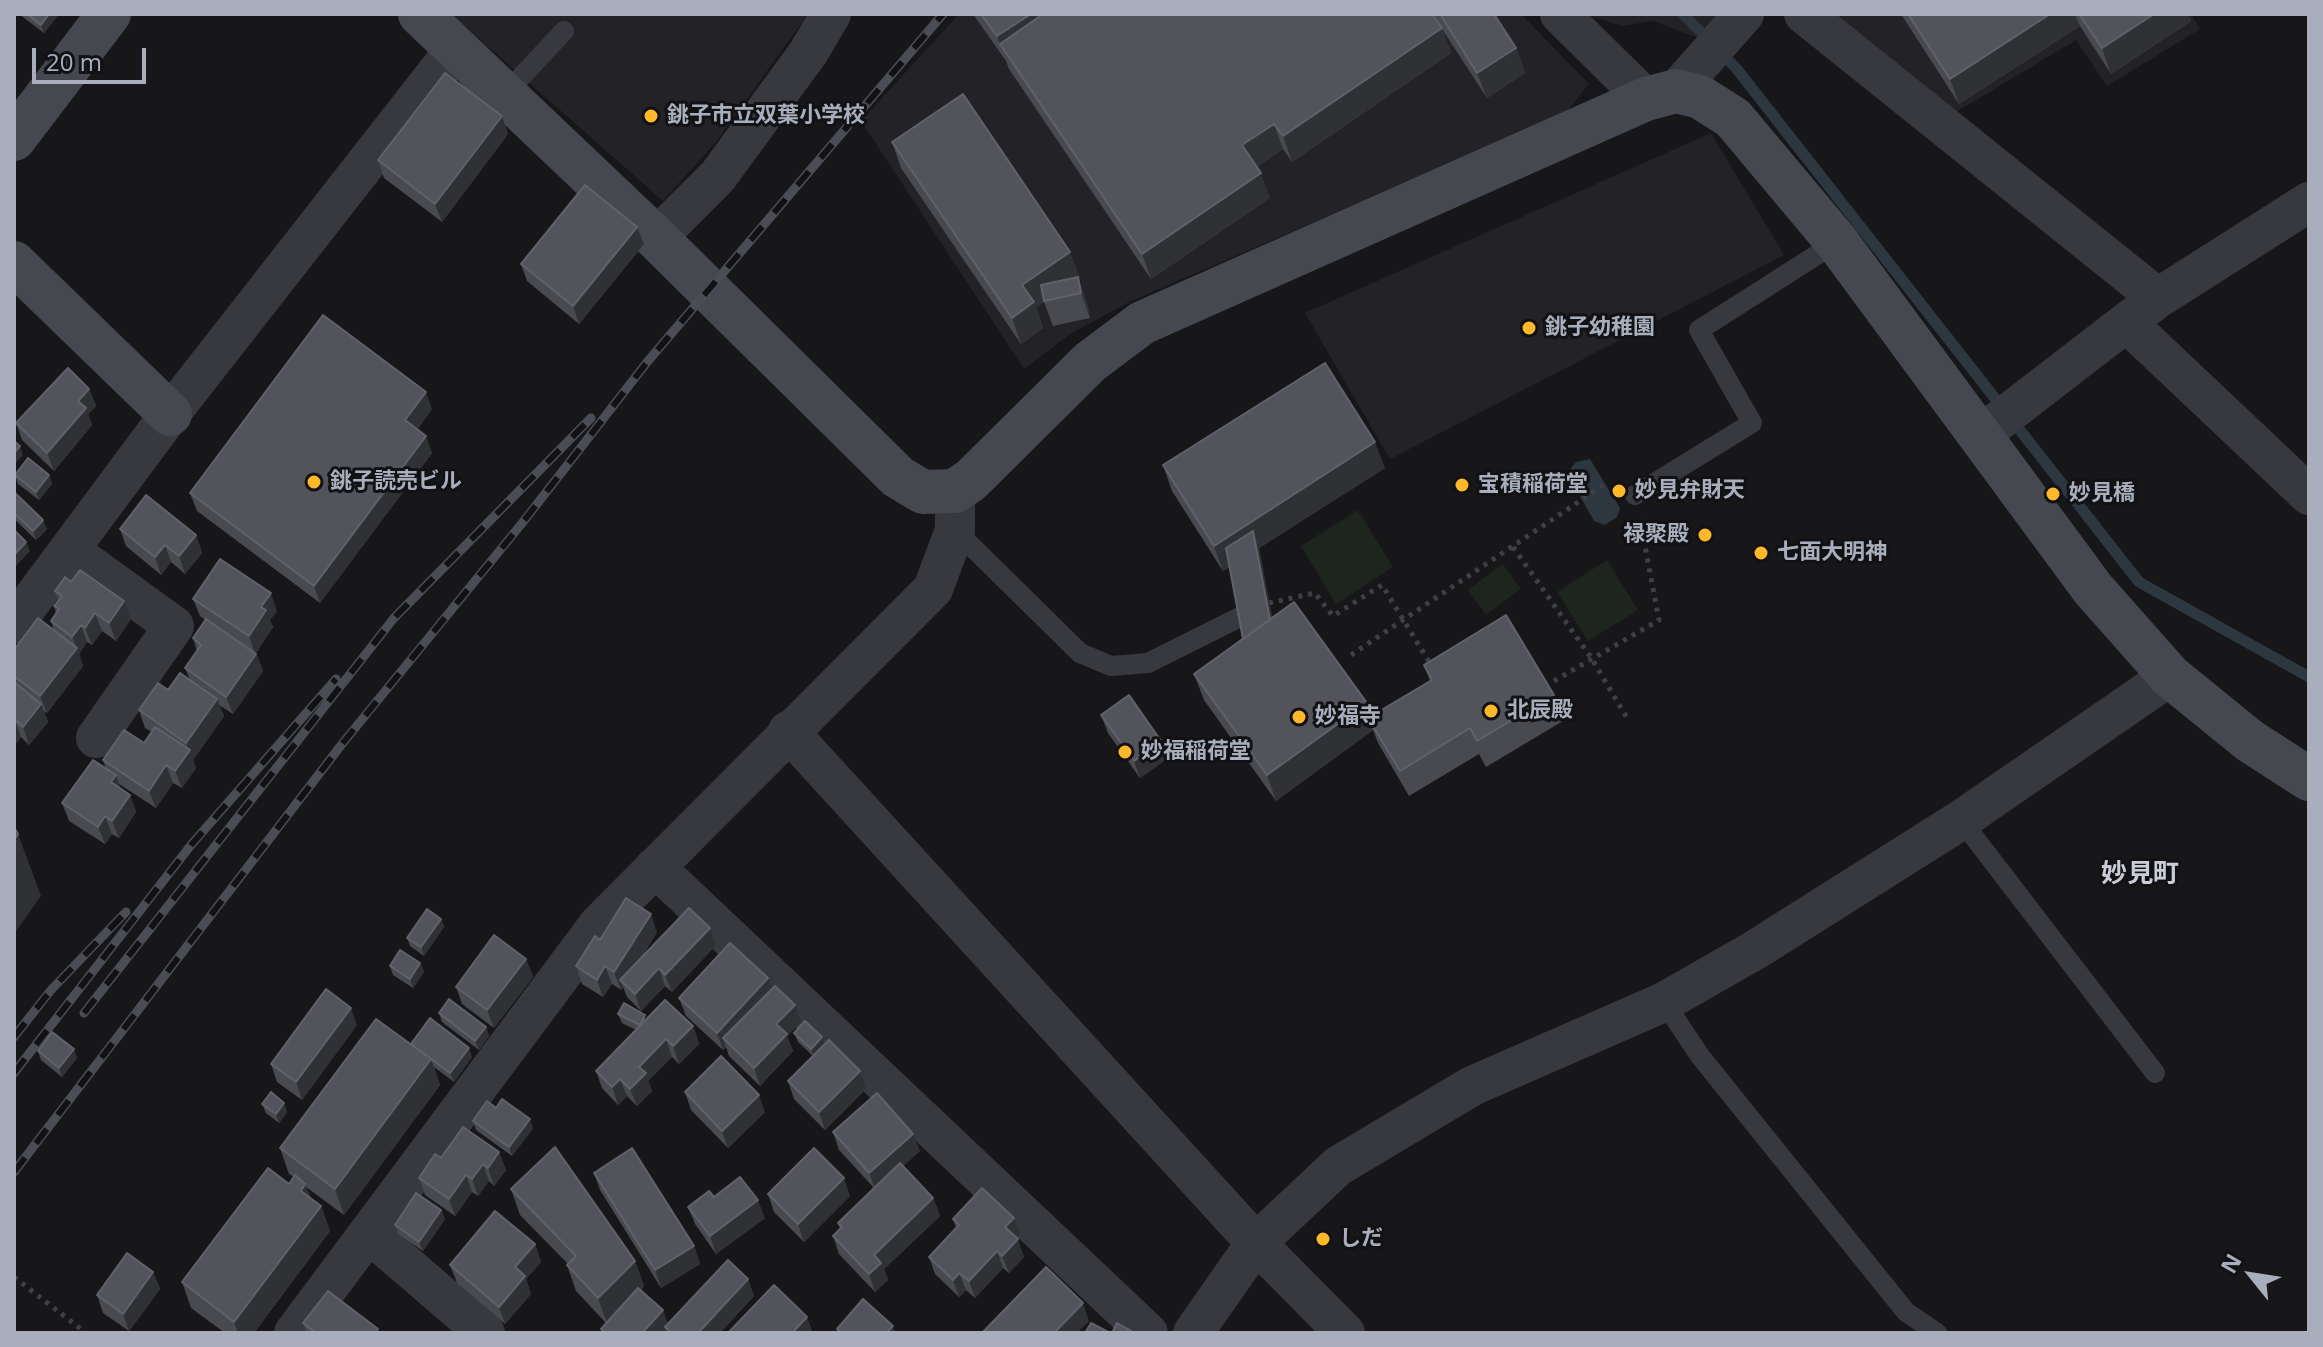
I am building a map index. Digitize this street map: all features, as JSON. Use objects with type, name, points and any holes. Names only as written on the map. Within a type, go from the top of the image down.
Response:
[{"type":"street","points":[[14,139],[109,14]]},
{"type":"street","points":[[420,14],[656,238],[898,477],[955,511]]},
{"type":"street","points":[[656,238],[718,176],[808,53],[831,14]]},
{"type":"street","points":[[1560,14],[1661,95],[1700,97],[1733,118],[1837,242],[2093,589],[2170,676],[2250,741],[2309,779]]},
{"type":"street","points":[[294,1333],[599,924],[788,731],[933,589],[955,511],[971,480],[1090,362],[1142,323],[1661,95],[1744,14]]},
{"type":"street","points":[[1804,14],[2158,298]]},
{"type":"street","points":[[14,624],[170,414],[457,47]]},
{"type":"street","points":[[1979,436],[2158,298],[2309,202]]},
{"type":"street","points":[[14,263],[170,414]]},
{"type":"street","points":[[2127,323],[2309,495]]},
{"type":"street","points":[[69,550],[174,626],[96,738]]},
{"type":"street","points":[[1193,1333],[1256,1243],[1338,1166],[1472,1086],[1664,1002],[1961,820],[2170,676]]},
{"type":"street","points":[[788,731],[1256,1243],[1345,1333]]},
{"type":"street","points":[[655,867],[1148,1333]]},
{"type":"street","points":[[370,1234],[485,1333]]},
{"type":"lane","points":[[506,93],[564,31]]},
{"type":"lane","points":[[1635,495],[1752,423],[1699,330],[1837,242]]},
{"type":"lane","points":[[955,511],[1080,653],[1111,666],[1148,663],[1242,616]]},
{"type":"lane","points":[[1961,820],[2155,1073]]},
{"type":"lane","points":[[1664,1002],[1700,1056],[1906,1312],[1937,1333]]},
{"type":"path","points":[[1351,655],[1613,479]]},
{"type":"path","points":[[1554,681],[1659,620],[1635,495]]},
{"type":"path","points":[[1513,547],[1592,659],[1627,718]]},
{"type":"path","points":[[1269,603],[1315,593],[1333,616],[1382,585],[1435,670]]},
{"type":"path","points":[[14,1277],[86,1333]]},
{"type":"shaded area","name":"銚子市立双葉小学校","points":[[451,14],[808,14],[716,142],[663,201]]},
{"type":"shaded area","points":[[959,14],[1521,14],[1589,84],[1565,114],[1131,301],[1070,334],[1024,369],[861,121]]},
{"type":"shaded area","points":[[1584,14],[1730,14],[1696,37],[1653,21],[1622,26]]},
{"type":"shaded area","points":[[1829,14],[2191,14],[2200,29],[2107,86],[2076,40],[1953,114]]},
{"type":"shaded area","points":[[1711,133],[1784,255],[1390,459],[1305,313]]},
{"type":"shaded area","points":[[1590,459],[1620,508],[1617,517],[1605,525],[1594,521],[1567,473],[1576,462]]},
{"type":"shaded area","points":[[1358,510],[1393,567],[1336,604],[1301,546]]},
{"type":"shaded area","points":[[1607,560],[1638,610],[1588,641],[1557,592]]},
{"type":"shaded area","points":[[1503,564],[1521,589],[1486,615],[1468,590]]},
{"type":"building","points":[[27,14],[49,14],[41,25]]},
{"type":"building","points":[[981,14],[1031,14],[997,36]]},
{"type":"building","points":[[1043,14],[1432,14],[1442,28],[1283,136],[1274,124],[1242,145],[1261,173],[1142,254],[1000,44]]},
{"type":"building","points":[[1440,14],[1494,14],[1516,48],[1477,73]]},
{"type":"building","points":[[1908,14],[2050,14],[1950,79]]},
{"type":"building","points":[[2079,14],[2154,14],[2102,48]]},
{"type":"building","points":[[445,73],[502,116],[435,204],[378,160]]},
{"type":"building","points":[[963,94],[1070,252],[1022,285],[1034,302],[1012,318],[892,142]]},
{"type":"building","points":[[585,185],[637,227],[573,306],[521,264]]},
{"type":"building","points":[[1078,277],[1081,293],[1044,301],[1041,285]]},
{"type":"building","name":"銚子読売ビル","points":[[323,315],[426,392],[405,420],[426,436],[314,586],[190,493]]},
{"type":"building","points":[[1325,363],[1375,442],[1214,546],[1163,465]]},
{"type":"building","points":[[68,368],[89,389],[78,401],[86,408],[47,453],[16,423]]},
{"type":"building","points":[[28,458],[49,475],[36,492],[15,475]]},
{"type":"building","points":[[14,492],[43,520],[33,531],[14,513]]},
{"type":"building","points":[[146,495],[196,535],[179,556],[165,545],[155,557],[120,529]]},
{"type":"building","points":[[1253,531],[1270,620],[1243,639],[1226,548]]},
{"type":"building","points":[[14,532],[26,542],[14,555]]},
{"type":"building","points":[[220,559],[271,593],[261,607],[266,610],[249,636],[193,599]]},
{"type":"building","points":[[80,570],[124,601],[109,623],[95,613],[85,628],[81,625],[72,637],[51,621],[59,609],[54,606],[62,596],[55,591],[65,577],[71,582]]},
{"type":"building","points":[[1294,602],[1367,703],[1267,775],[1194,674]]},
{"type":"building","points":[[1506,615],[1554,695],[1477,741],[1470,728],[1400,771],[1368,718],[1432,680],[1424,665]]},
{"type":"building","points":[[38,618],[77,648],[40,696],[14,676],[14,650]]},
{"type":"building","points":[[206,619],[256,654],[226,697],[185,668],[201,645],[193,638]]},
{"type":"building","points":[[180,673],[217,699],[186,743],[139,710],[158,683],[168,690]]},
{"type":"building","points":[[14,682],[41,704],[23,727],[14,721]]},
{"type":"building","points":[[1129,695],[1161,741],[1134,761],[1101,715]]},
{"type":"building","points":[[155,727],[190,750],[175,771],[166,765],[149,791],[103,760],[124,730],[144,743]]},
{"type":"building","points":[[93,760],[116,775],[111,782],[130,795],[112,821],[105,816],[98,827],[62,803]]},
{"type":"building","points":[[626,898],[651,914],[614,972],[605,966],[597,980],[576,966],[595,936],[600,940]]},
{"type":"building","points":[[689,908],[710,928],[665,975],[659,968],[635,994],[620,980]]},
{"type":"building","points":[[427,909],[441,919],[421,947],[407,938]]},
{"type":"building","points":[[494,935],[526,959],[487,1010],[456,987]]},
{"type":"building","points":[[730,943],[768,978],[717,1033],[679,998]]},
{"type":"building","points":[[400,950],[420,963],[410,979],[390,966]]},
{"type":"building","points":[[775,986],[795,1005],[776,1024],[787,1034],[754,1068],[723,1038]]},
{"type":"building","points":[[326,989],[351,1008],[296,1082],[271,1064]]},
{"type":"building","points":[[449,999],[486,1027],[475,1041],[439,1013]]},
{"type":"building","points":[[665,1000],[693,1026],[673,1046],[666,1039],[639,1067],[646,1073],[630,1089],[620,1079],[612,1087],[596,1071]]},
{"type":"building","points":[[624,1003],[645,1015],[640,1025],[618,1014]]},
{"type":"building","points":[[430,1018],[469,1048],[450,1073],[411,1044]]},
{"type":"building","points":[[376,1019],[431,1059],[335,1189],[280,1148]]},
{"type":"building","points":[[805,1021],[822,1037],[811,1049],[794,1033]]},
{"type":"building","points":[[52,1032],[74,1049],[59,1068],[38,1051]]},
{"type":"building","points":[[829,1040],[860,1071],[819,1112],[788,1081]]},
{"type":"building","points":[[721,1056],[759,1095],[722,1131],[685,1092]]},
{"type":"building","points":[[271,1092],[284,1103],[276,1114],[262,1104]]},
{"type":"building","points":[[877,1093],[913,1134],[869,1173],[833,1132]]},
{"type":"building","points":[[502,1099],[530,1119],[509,1147],[473,1121],[487,1101],[496,1108]]},
{"type":"building","points":[[463,1127],[499,1152],[488,1168],[483,1164],[472,1179],[466,1175],[449,1199],[419,1178],[435,1154],[441,1158]]},
{"type":"building","points":[[555,1147],[635,1261],[598,1298],[567,1265],[576,1256],[511,1189]]},
{"type":"building","points":[[632,1148],[694,1246],[655,1270],[594,1173]]},
{"type":"building","points":[[814,1148],[844,1178],[798,1224],[768,1194]]},
{"type":"building","points":[[900,1163],[933,1198],[874,1255],[881,1263],[869,1274],[833,1236],[842,1227],[838,1223]]},
{"type":"building","points":[[268,1168],[289,1184],[295,1175],[305,1184],[301,1191],[321,1206],[234,1322],[182,1282]]},
{"type":"building","points":[[740,1177],[758,1200],[710,1236],[688,1207],[709,1191],[714,1197]]},
{"type":"building","points":[[982,1188],[1014,1218],[1005,1227],[1018,1239],[1002,1256],[997,1251],[969,1281],[959,1273],[953,1280],[929,1257],[959,1225],[953,1219]]},
{"type":"building","points":[[416,1193],[441,1210],[419,1242],[395,1225]]},
{"type":"building","points":[[495,1211],[535,1244],[515,1267],[525,1276],[499,1307],[450,1265]]},
{"type":"building","points":[[127,1253],[153,1272],[123,1314],[97,1295]]},
{"type":"building","points":[[728,1260],[748,1279],[698,1333],[672,1333],[665,1327]]},
{"type":"building","points":[[1046,1267],[1083,1303],[1054,1333],[982,1333]]},
{"type":"building","points":[[774,1285],[807,1317],[792,1333],[728,1333]]},
{"type":"building","points":[[638,1288],[663,1310],[642,1333],[606,1333],[601,1329]]},
{"type":"building","points":[[328,1291],[378,1329],[375,1333],[316,1333],[303,1323]]},
{"type":"building","points":[[863,1299],[893,1326],[886,1333],[842,1333],[837,1329]]},
{"type":"building","points":[[1091,1323],[1110,1333],[1085,1333]]},
{"type":"building","points":[[1117,1323],[1135,1333],[1112,1333]]},
{"type":"waterway","points":[[1683,14],[1736,68],[2139,582],[2309,677]]},
{"type":"railway","points":[[14,1172],[342,744],[523,522],[648,361],[943,14]]},
{"type":"railway","points":[[84,1013],[394,618],[591,418]]},
{"type":"railway","points":[[14,1073],[191,845],[336,679]]},
{"type":"railway","points":[[14,1037],[51,990],[126,912]]},
{"type":"place","name":"銚子市立双葉小学校","points":[[651,116]]},
{"type":"place","name":"銚子幼稚園","points":[[1529,328]]},
{"type":"place","name":"銚子読売ビル","points":[[314,482]]},
{"type":"place","name":"宝積稲荷堂","points":[[1462,485]]},
{"type":"place","name":"妙見弁財天","points":[[1619,491]]},
{"type":"place","name":"妙見橋","points":[[2053,494]]},
{"type":"place","name":"禄聚殿","points":[[1705,535]]},
{"type":"place","name":"七面大明神","points":[[1761,553]]},
{"type":"place","name":"北辰殿","points":[[1491,711]]},
{"type":"place","name":"妙福寺","points":[[1299,717]]},
{"type":"place","name":"妙福稲荷堂","points":[[1125,752]]},
{"type":"place","name":"しだ","points":[[1323,1239]]},
{"type":"district","name":"妙見町","points":[[2140,875]]}]
